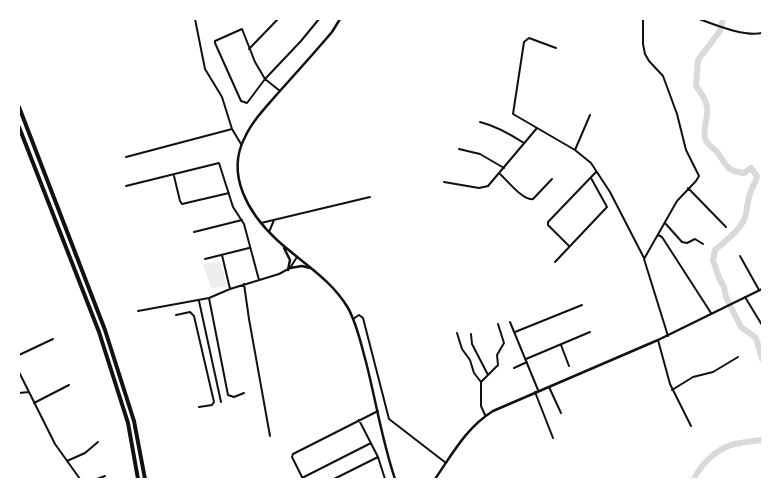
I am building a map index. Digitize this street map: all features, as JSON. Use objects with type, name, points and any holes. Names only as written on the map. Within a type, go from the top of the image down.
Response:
[{"type":"highway","points":[[19,107],[104,330],[134,421],[144,479]]},
{"type":"highway","points":[[19,127],[99,332],[128,423],[138,479]]},
{"type":"street","points":[[195,19],[205,69],[222,97],[232,129],[242,144]]},
{"type":"street","points":[[249,49],[278,19]]},
{"type":"street","points":[[280,91],[265,79],[249,49],[242,29],[215,41],[214,43],[241,101],[243,103],[249,102],[265,79],[319,19]]},
{"type":"street","points":[[340,19],[332,32],[252,125],[242,144],[238,162],[240,185],[245,201],[260,223],[340,296],[353,319],[395,479]]},
{"type":"street","points":[[643,19],[645,54],[663,76],[678,114],[686,150],[698,174],[698,178],[677,201],[644,259]]},
{"type":"street","points":[[699,19],[724,28],[762,33]]},
{"type":"street","points":[[556,48],[529,38],[524,42],[512,111],[518,118],[575,150],[591,163],[610,192],[644,259],[668,336]]},
{"type":"street","points":[[575,150],[590,115]]},
{"type":"street","points":[[480,122],[499,129],[524,143]]},
{"type":"street","points":[[444,182],[484,188],[488,186],[538,128]]},
{"type":"street","points":[[126,157],[232,129]]},
{"type":"street","points":[[459,149],[480,154],[504,168]]},
{"type":"street","points":[[126,186],[219,163],[233,207],[242,220],[259,280]]},
{"type":"street","points":[[570,246],[548,225],[548,222],[596,172]]},
{"type":"street","points":[[499,173],[524,198],[530,200],[552,179]]},
{"type":"street","points":[[174,175],[182,204],[229,193]]},
{"type":"street","points":[[555,262],[608,206],[591,178]]},
{"type":"street","points":[[688,188],[726,227]]},
{"type":"street","points":[[260,223],[370,197]]},
{"type":"street","points":[[194,232],[242,220]]},
{"type":"street","points":[[269,233],[274,220]]},
{"type":"street","points":[[665,223],[682,242],[687,243],[695,239],[703,244]]},
{"type":"street","points":[[658,235],[662,237],[688,275],[712,314]]},
{"type":"street","points":[[283,245],[290,260],[289,269]]},
{"type":"street","points":[[205,259],[250,248]]},
{"type":"street","points":[[222,255],[230,289]]},
{"type":"street","points":[[435,479],[469,430],[485,415],[668,336],[761,290],[740,256]]},
{"type":"street","points":[[289,269],[297,257]]},
{"type":"street","points":[[138,311],[199,301],[289,269],[302,266],[311,268]]},
{"type":"street","points":[[244,284],[270,436]]},
{"type":"street","points":[[745,297],[762,325]]},
{"type":"street","points":[[209,298],[228,394],[234,397],[244,393]]},
{"type":"street","points":[[199,301],[221,402]]},
{"type":"street","points":[[514,332],[582,304]]},
{"type":"street","points":[[176,315],[190,312],[193,314],[214,402],[212,405],[199,407]]},
{"type":"street","points":[[353,319],[359,315],[363,318],[388,419],[446,463]]},
{"type":"street","points":[[510,322],[554,438]]},
{"type":"street","points":[[481,382],[498,365],[497,355],[504,345],[498,324]]},
{"type":"street","points":[[514,368],[561,344],[590,332]]},
{"type":"street","points":[[457,333],[462,349],[470,360],[474,373],[481,382],[481,406],[485,415]]},
{"type":"street","points":[[471,334],[472,344],[488,375]]},
{"type":"street","points":[[19,355],[53,339]]},
{"type":"street","points":[[658,340],[672,390],[691,426]]},
{"type":"street","points":[[561,344],[569,366]]},
{"type":"street","points":[[672,390],[694,377],[713,372],[738,357]]},
{"type":"street","points":[[204,359],[212,358]]},
{"type":"street","points":[[19,372],[55,444],[80,479]]},
{"type":"street","points":[[34,403],[69,384]]},
{"type":"street","points":[[548,387],[561,413]]},
{"type":"street","points":[[19,394],[29,392]]},
{"type":"street","points":[[371,443],[302,479],[292,457],[293,454],[378,411]]},
{"type":"street","points":[[359,420],[378,457],[385,479]]},
{"type":"street","points":[[67,461],[85,452],[98,442]]},
{"type":"street","points":[[334,479],[378,457]]},
{"type":"street","points":[[97,479],[105,476]]},
{"type":"shaded area","points":[[220,261],[227,287],[211,288],[203,264]]},
{"type":"waterway","points":[[723,19],[720,31],[698,60],[696,86],[705,99],[707,107],[704,129],[705,138],[729,168],[744,173],[751,168],[757,176],[749,196],[744,220],[733,234],[715,250],[713,260],[726,297],[741,327],[756,338],[762,359]]},
{"type":"waterway","points":[[694,479],[705,462],[722,449],[738,443],[762,440]]}]
